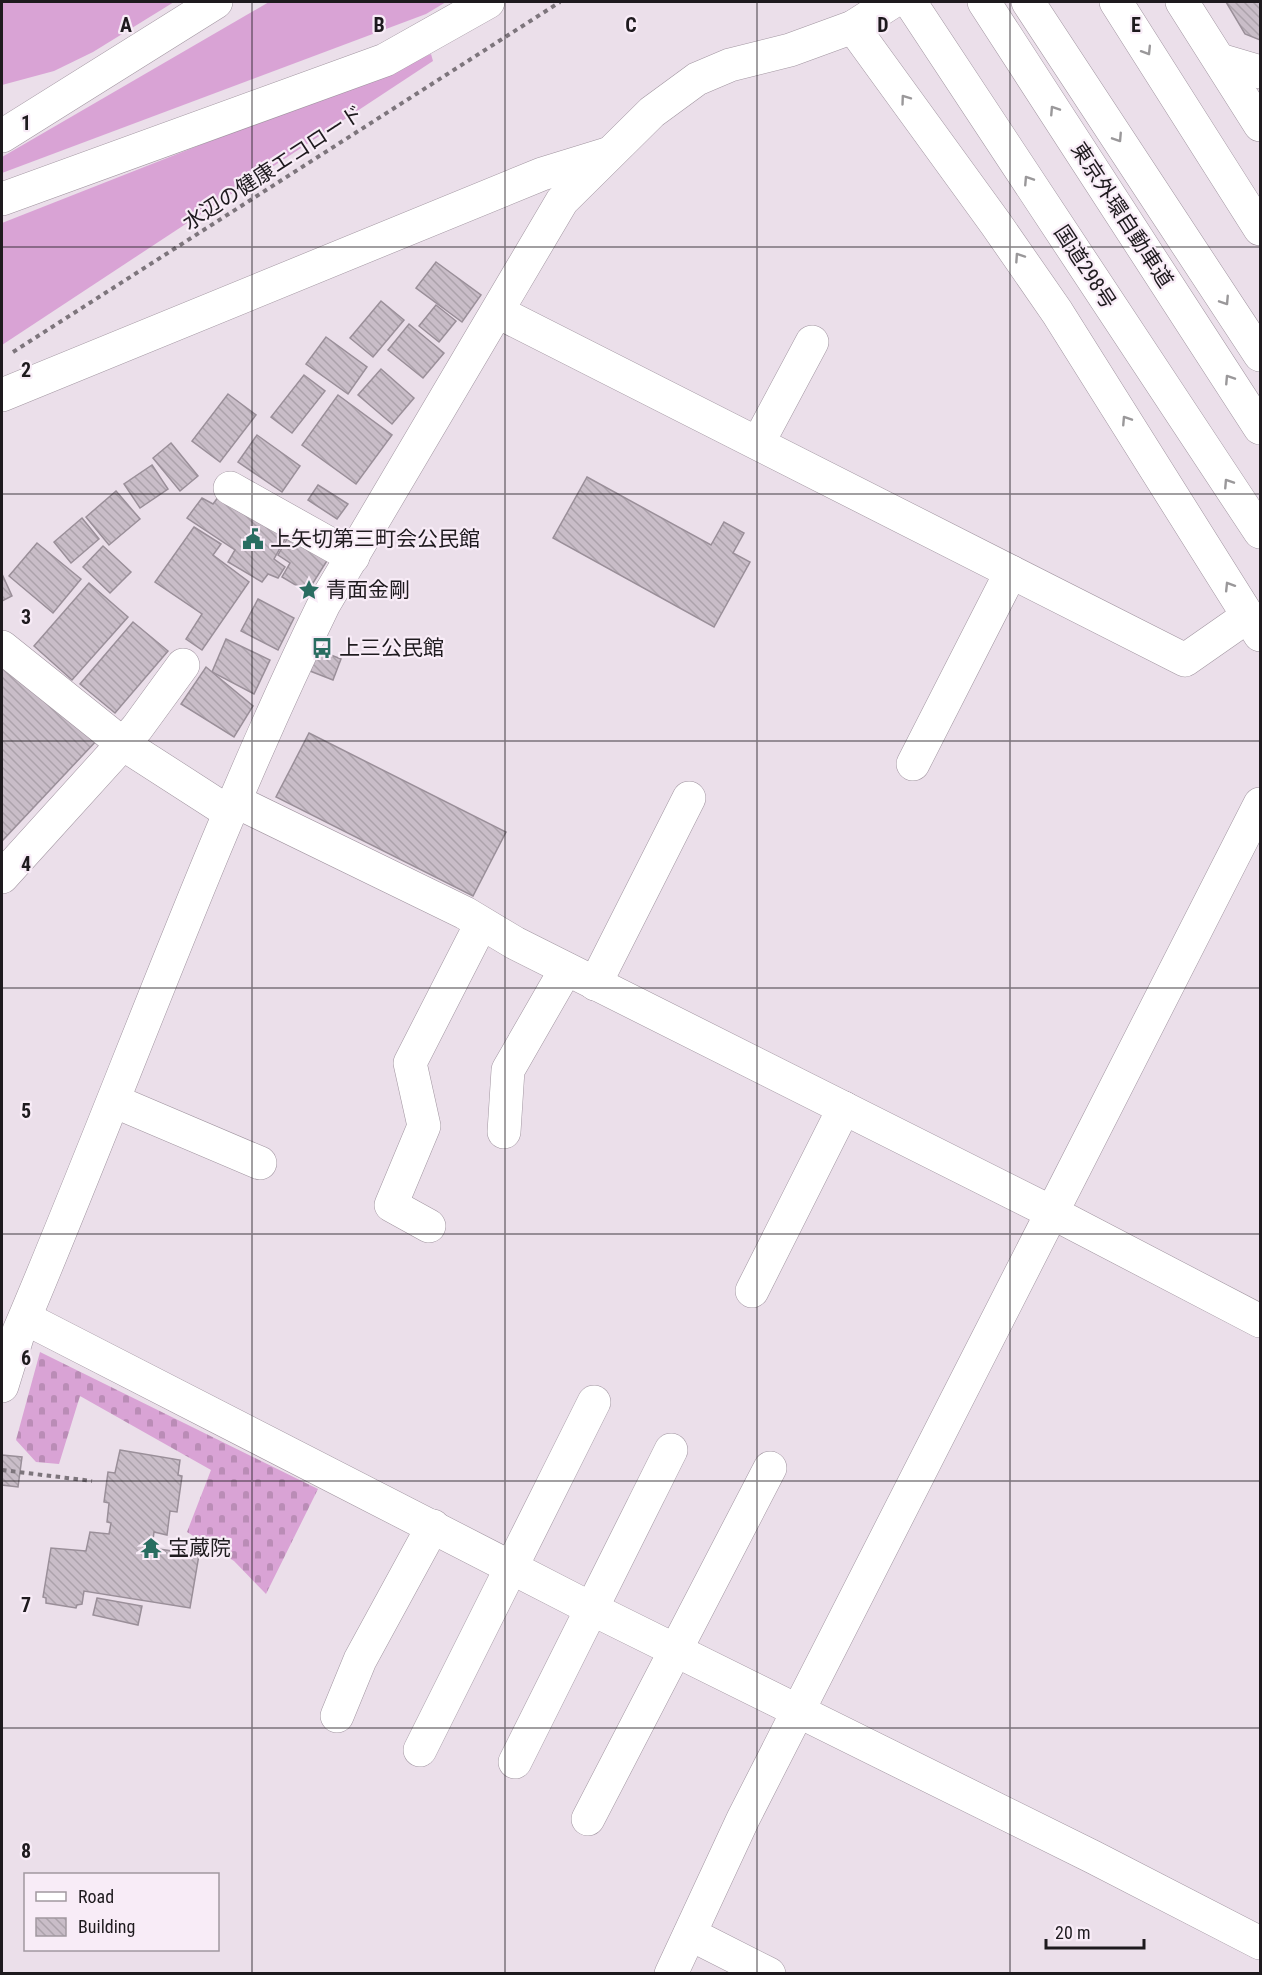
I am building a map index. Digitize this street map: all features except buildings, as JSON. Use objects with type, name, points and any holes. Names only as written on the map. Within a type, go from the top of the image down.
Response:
[{"type":"main road","points":[[2,136],[216,2]]},
{"type":"main road","points":[[2,199],[385,60],[488,2]]},
{"type":"main road","points":[[2,1386],[15,1323],[114,1101],[233,807],[305,643],[324,604],[562,201],[652,112],[697,79],[730,65],[790,50],[853,27],[892,2]]},
{"type":"main road","name":"国道298号","points":[[910,2],[1260,532]]},
{"type":"main road","name":"東京外環自動車道","points":[[984,2],[1260,428]]},
{"type":"main road","name":"東京外環自動車道","points":[[1028,2],[1260,355]]},
{"type":"main road","points":[[1116,2],[1260,229]]},
{"type":"main road","points":[[1182,2],[1260,125]]},
{"type":"main road","points":[[498,312],[1185,660],[1254,625],[1056,312],[996,224],[853,27]]},
{"type":"main road","points":[[1220,60],[1260,72]]},
{"type":"main road","points":[[2,395],[542,174],[611,153]]},
{"type":"main road","points":[[758,443],[812,342]]},
{"type":"main road","points":[[230,488],[353,557]]},
{"type":"main road","points":[[914,764],[1011,572]]},
{"type":"main road","points":[[2,647],[123,744],[233,807],[465,913],[481,924],[595,984],[1051,1212],[1260,1321]]},
{"type":"main road","points":[[2,877],[123,744],[183,665]]},
{"type":"main road","points":[[595,984],[689,798]]},
{"type":"main road","points":[[671,1974],[743,1819],[801,1710],[1051,1212],[1260,804]]},
{"type":"main road","points":[[429,1226],[391,1205],[424,1126],[410,1063],[481,924]]},
{"type":"main road","points":[[504,1132],[508,1070],[566,969]]},
{"type":"main road","points":[[114,1101],[260,1163]]},
{"type":"main road","points":[[752,1291],[844,1108]]},
{"type":"main road","points":[[15,1323],[433,1526],[590,1608],[801,1710],[1260,1943]]},
{"type":"main road","points":[[420,1750],[594,1402]]},
{"type":"main road","points":[[515,1762],[670,1450]]},
{"type":"main road","points":[[588,1819],[674,1649],[770,1468]]},
{"type":"main road","points":[[337,1716],[360,1660],[433,1526]]},
{"type":"main road","points":[[690,1934],[769,1974]]},
{"type":"path","name":"水辺の健康エコロード","points":[[12,353],[560,2]]},
{"type":"path","points":[[2,1470],[92,1481]]},
{"type":"green space","points":[[2,2],[174,2],[93,52],[54,71],[2,85]]},
{"type":"green space","points":[[269,2],[446,2],[426,14],[2,173],[2,157]]},
{"type":"green space","points":[[431,54],[433,61],[2,345],[2,223]]},
{"type":"green space","points":[[40,1352],[318,1489],[266,1594],[234,1561],[187,1532],[211,1470],[80,1396],[59,1464],[36,1462],[16,1440]]},
{"type":"place","name":"上矢切第三町会公民館","points":[[253,539]]},
{"type":"place","name":"青面金剛","points":[[309,590]]},
{"type":"place","name":"上三公民館","points":[[322,648]]},
{"type":"place","name":"宝蔵院","points":[[151,1548]]}]
